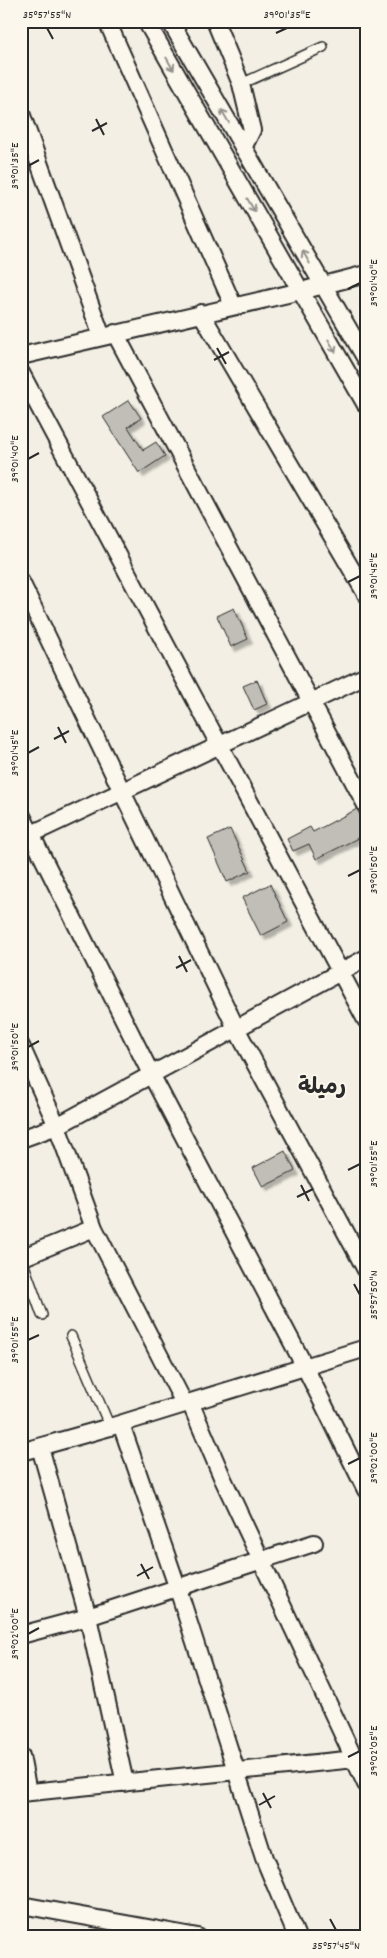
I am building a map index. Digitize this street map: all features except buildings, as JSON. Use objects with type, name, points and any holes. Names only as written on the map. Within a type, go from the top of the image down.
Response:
[{"type":"street","points":[[107,21],[233,305]]},
{"type":"street","points":[[146,21],[366,405]]},
{"type":"street","points":[[170,21],[366,360]]},
{"type":"street","points":[[215,21],[241,84],[252,130],[244,148]]},
{"type":"street","points":[[21,113],[108,335],[312,702],[366,805]]},
{"type":"street","points":[[21,356],[233,305],[301,291],[366,274]]},
{"type":"street","points":[[201,313],[366,594]]},
{"type":"street","points":[[21,373],[366,1020]]},
{"type":"street","points":[[21,582],[237,1030],[366,1270]]},
{"type":"street","points":[[26,837],[366,676]]},
{"type":"street","points":[[21,814],[26,837],[305,1368],[366,1490]]},
{"type":"street","points":[[21,1139],[57,1126],[237,1030],[366,958]]},
{"type":"street","points":[[21,1046],[57,1126],[94,1228],[187,1402],[261,1560],[361,1759],[366,1784]]},
{"type":"street","points":[[21,1257],[94,1228]]},
{"type":"street","points":[[21,1452],[115,1426],[187,1402],[305,1368],[366,1348]]},
{"type":"street","points":[[115,1426],[178,1589],[264,1858],[297,1937]]},
{"type":"street","points":[[40,1447],[88,1617],[125,1783]]},
{"type":"street","points":[[21,1635],[88,1617],[178,1589],[314,1543]]},
{"type":"street","points":[[21,1756],[25,1793],[361,1759]]},
{"type":"street","points":[[21,1905],[158,1933],[198,1937]]},
{"type":"lane","points":[[241,84],[323,47]]},
{"type":"lane","points":[[21,1257],[42,1315]]},
{"type":"lane","points":[[70,1336],[115,1426]]},
{"type":"shaded area","points":[[21,1102],[30,1123],[21,1127]]},
{"type":"district","name":"رميلة","points":[[322,1088]]}]
